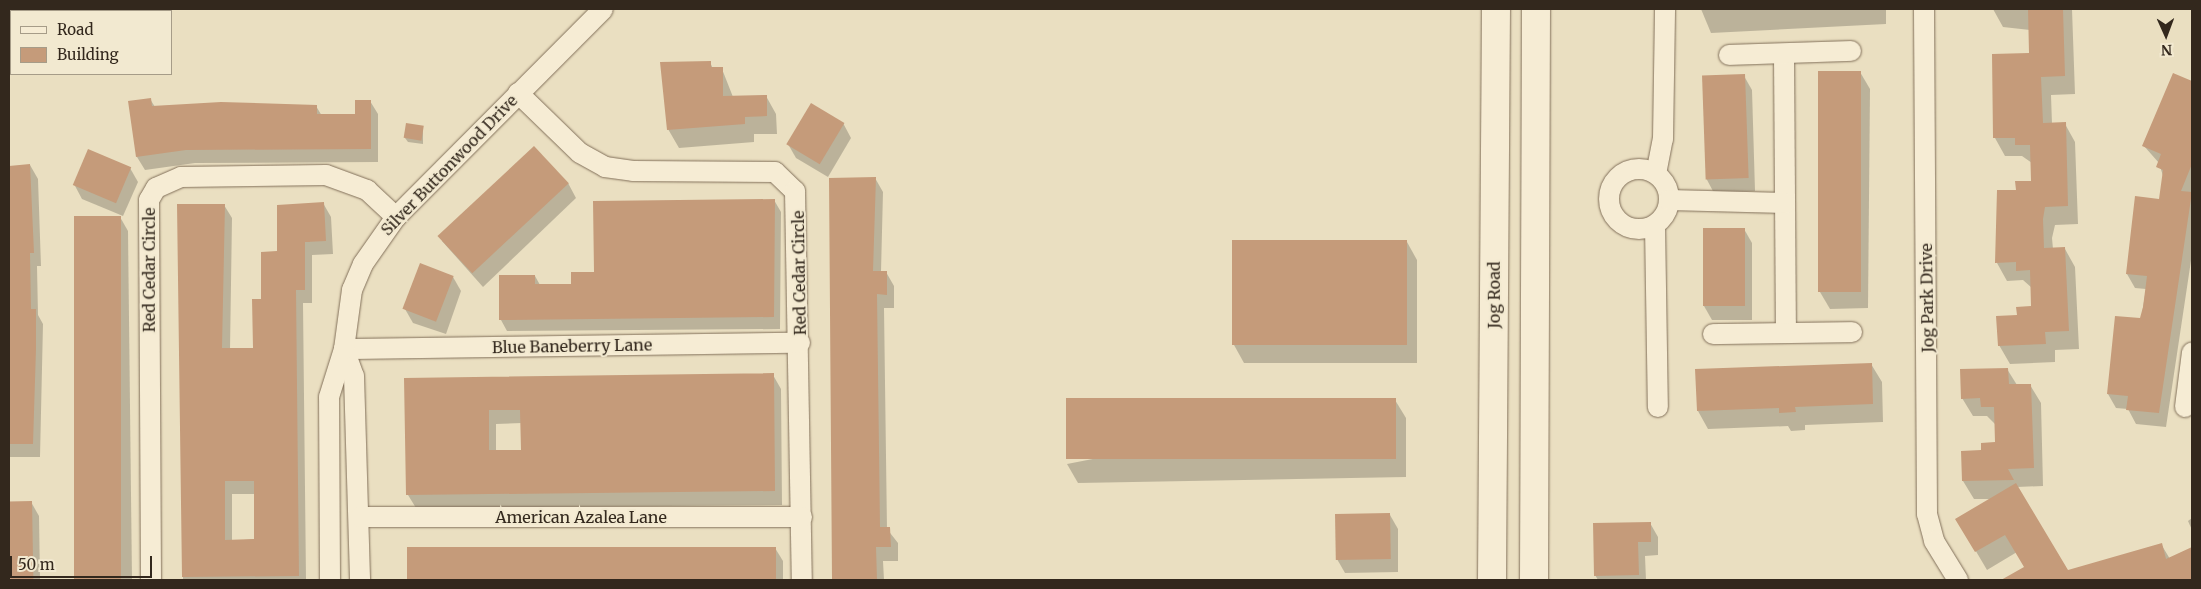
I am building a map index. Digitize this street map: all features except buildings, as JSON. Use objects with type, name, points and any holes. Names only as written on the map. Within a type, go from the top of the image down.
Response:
[{"type":"main road","name":"Jog Road","points":[[1492,580],[1496,9]]},
{"type":"main road","points":[[1534,580],[1536,9]]},
{"type":"street","name":"Silver Buttonwood Drive","points":[[330,580],[329,397],[344,349],[356,282],[378,239],[396,217],[603,9]]},
{"type":"street","points":[[1665,9],[1663,139],[1656,174],[1669,200]]},
{"type":"street","name":"Jog Park Drive","points":[[1924,9],[1927,514],[1934,541],[1958,580]]},
{"type":"street","points":[[1729,55],[1851,51]]},
{"type":"street","points":[[1784,54],[1786,331]]},
{"type":"street","name":"Red Cedar Circle","points":[[518,93],[580,153],[605,167],[633,171],[776,172],[787,179],[798,204],[802,580]]},
{"type":"street","points":[[1655,225],[1626,227],[1609,203],[1613,184],[1628,171],[1656,174]]},
{"type":"street","name":"Red Cedar Circle","points":[[151,580],[149,200],[156,188],[181,177],[326,175],[367,190],[396,217]]},
{"type":"street","points":[[1669,200],[1785,202]]},
{"type":"street","points":[[1658,407],[1655,225],[1669,200]]},
{"type":"street","points":[[1713,334],[1786,331],[1852,332]]},
{"type":"street","name":"Blue Baneberry Lane","points":[[344,349],[800,343]]},
{"type":"street","points":[[344,349],[354,376],[360,517],[360,580]]},
{"type":"street","points":[[2185,407],[2192,352]]},
{"type":"street","name":"American Azalea Lane","points":[[360,517],[802,517]]}]
